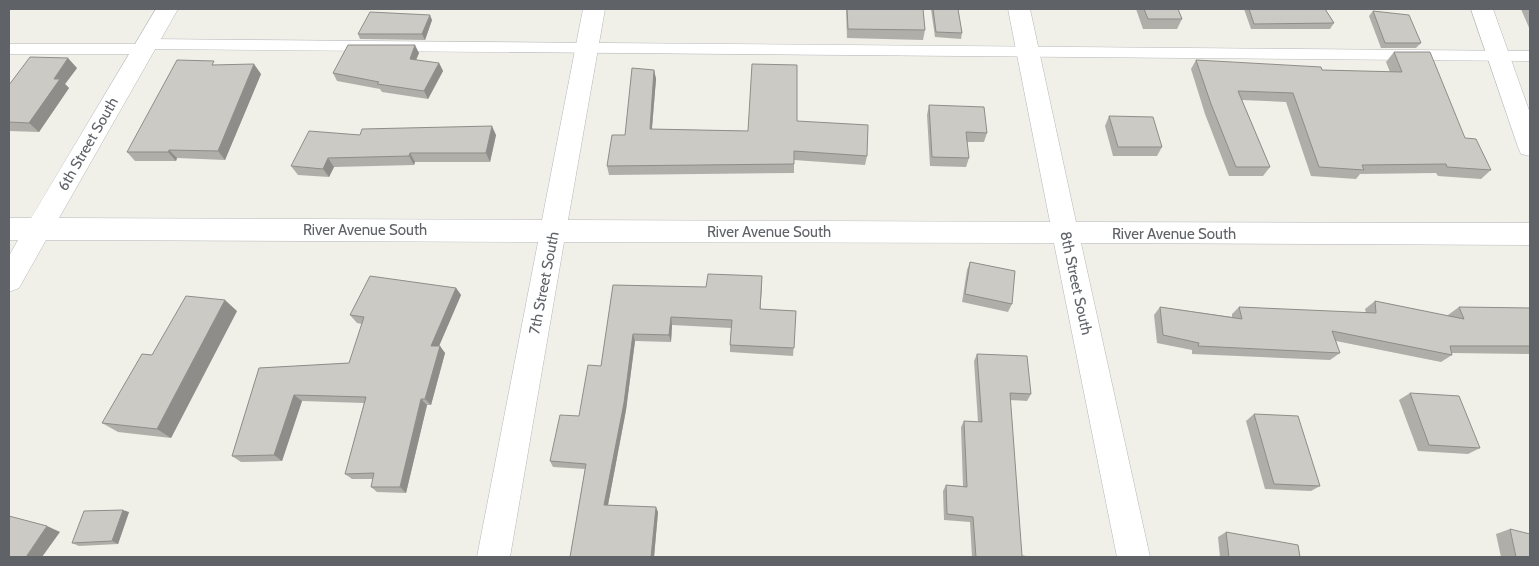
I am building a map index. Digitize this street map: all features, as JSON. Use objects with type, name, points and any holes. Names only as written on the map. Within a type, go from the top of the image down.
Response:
[{"type":"street","name":"6th Street South","points":[[9,280],[167,9]]},
{"type":"street","name":"7th Street South","points":[[493,557],[594,9]]},
{"type":"street","name":"8th Street South","points":[[1019,9],[1133,557]]},
{"type":"street","points":[[1482,9],[1530,147]]},
{"type":"street","name":"River Avenue South","points":[[9,229],[554,230],[1066,234],[1530,234]]},
{"type":"lane","points":[[9,49],[145,47],[587,48],[1530,56]]},
{"type":"building","points":[[847,9],[923,9],[925,30],[848,29]]},
{"type":"building","points":[[933,9],[958,9],[962,33],[936,32]]},
{"type":"building","points":[[1144,9],[1178,9],[1182,19],[1148,19]]},
{"type":"building","points":[[1249,9],[1325,9],[1334,23],[1254,24]]},
{"type":"building","points":[[1373,11],[1409,15],[1421,43],[1385,43]]},
{"type":"building","points":[[370,12],[430,15],[422,34],[358,34]]},
{"type":"building","points":[[348,45],[415,45],[410,59],[439,63],[424,91],[377,84],[379,82],[333,73]]},
{"type":"building","points":[[1394,52],[1430,52],[1465,138],[1476,139],[1491,170],[1447,167],[1446,164],[1362,165],[1364,170],[1319,167],[1293,93],[1238,91],[1270,167],[1236,167],[1196,60],[1321,67],[1322,70],[1402,72]]},
{"type":"building","points":[[30,57],[68,58],[54,79],[60,79],[29,123],[9,122],[9,85]]},
{"type":"building","points":[[177,60],[214,61],[212,65],[254,64],[218,151],[169,150],[168,152],[127,152]]},
{"type":"building","points":[[752,64],[797,65],[797,121],[868,125],[867,156],[794,151],[794,164],[607,166],[612,135],[625,135],[632,68],[654,70],[650,129],[748,131]]},
{"type":"building","points":[[929,105],[984,107],[987,133],[966,132],[969,158],[932,157]]},
{"type":"building","points":[[1109,116],[1153,117],[1162,147],[1118,147]]},
{"type":"building","points":[[492,126],[486,153],[410,153],[409,156],[328,158],[323,169],[291,166],[309,131],[360,135],[362,129]]},
{"type":"building","points":[[970,262],[1015,271],[1012,304],[965,294]]},
{"type":"building","points":[[708,274],[762,276],[760,309],[796,311],[794,348],[730,345],[732,320],[671,317],[669,335],[633,334],[624,403],[604,505],[656,507],[651,557],[570,557],[586,464],[550,461],[560,415],[579,416],[588,365],[601,366],[613,285],[706,287]]},
{"type":"building","points":[[370,276],[456,288],[431,346],[440,346],[425,399],[421,399],[400,487],[371,487],[374,473],[345,474],[366,397],[294,395],[274,455],[232,456],[259,368],[349,363],[364,317],[350,315]]},
{"type":"building","points":[[186,296],[225,300],[157,429],[102,423],[142,354],[152,355]]},
{"type":"building","points":[[1375,301],[1464,319],[1459,307],[1530,308],[1530,346],[1450,346],[1452,355],[1332,331],[1340,353],[1198,346],[1199,343],[1163,335],[1160,307],[1242,319],[1239,307],[1376,313]]},
{"type":"building","points":[[977,354],[1027,356],[1031,394],[1010,393],[1022,556],[1031,557],[976,557],[973,517],[947,514],[946,485],[967,487],[964,421],[982,422]]},
{"type":"building","points":[[1410,393],[1459,396],[1480,448],[1429,445]]},
{"type":"building","points":[[1254,414],[1298,416],[1320,486],[1274,484]]},
{"type":"building","points":[[123,510],[112,541],[72,543],[84,511]]},
{"type":"building","points":[[9,516],[47,526],[26,557],[9,557]]},
{"type":"building","points":[[1510,529],[1530,534],[1530,557],[1516,557]]},
{"type":"building","points":[[1226,532],[1298,545],[1300,557],[1229,557]]}]
